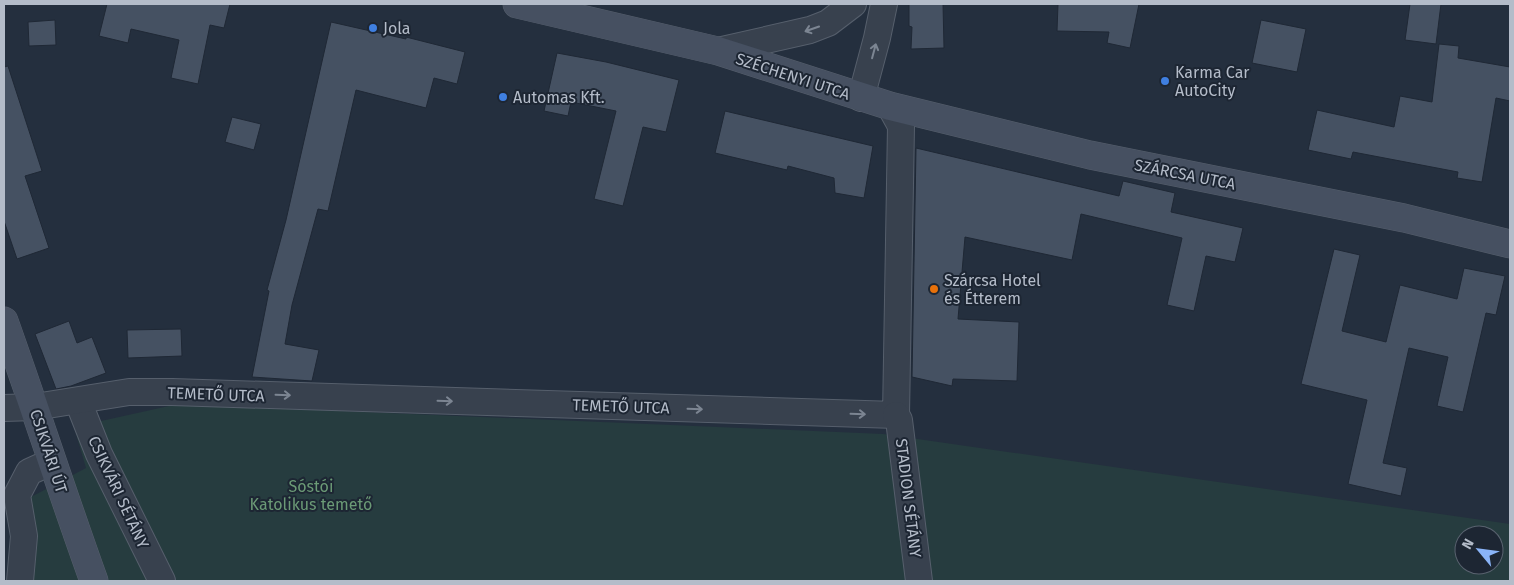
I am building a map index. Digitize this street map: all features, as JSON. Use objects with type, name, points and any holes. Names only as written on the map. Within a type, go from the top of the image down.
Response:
[{"type":"main road","name":"SZÉCHENYI UTCA","points":[[517,4],[718,51],[861,98]]},
{"type":"main road","name":"SZÁRCSA UTCA","points":[[861,98],[1090,155],[1404,218],[1510,244]]},
{"type":"main road","name":"CSIKVÁRI ÚT","points":[[4,321],[35,407],[51,462],[94,581]]},
{"type":"street","name":"SZÉCHENYI UTCA","points":[[718,51],[810,30],[828,23],[853,4]]},
{"type":"street","name":"SZÉCHENYI UTCA","points":[[861,98],[884,4]]},
{"type":"street","points":[[890,106],[901,126],[896,415]]},
{"type":"street","name":"TEMETŐ UTCA","points":[[4,408],[35,407],[129,392],[172,392],[896,415]]},
{"type":"street","name":"CSIKVÁRI SÉTÁNY","points":[[78,401],[99,454],[162,581]]},
{"type":"street","name":"STADION SÉTÁNY","points":[[896,415],[899,420],[919,581]]},
{"type":"street","points":[[20,581],[24,536],[17,495],[30,472],[51,462]]},
{"type":"green space","name":"Sóstói Katolikus temető","points":[[178,404],[883,434],[1510,524],[1510,581],[29,581],[31,497],[86,468],[74,427]]},
{"type":"building","points":[[107,4],[230,4],[224,28],[210,25],[198,84],[171,78],[179,40],[131,29],[128,43],[99,36]]},
{"type":"building","points":[[909,4],[943,4],[944,48],[911,49],[912,27],[909,26]]},
{"type":"building","points":[[1058,4],[1139,4],[1130,48],[1107,43],[1109,32],[1057,31]]},
{"type":"building","points":[[1410,4],[1441,4],[1436,44],[1405,40]]},
{"type":"building","points":[[55,20],[56,45],[29,46],[28,22]]},
{"type":"building","points":[[1261,20],[1306,29],[1297,72],[1252,63]]},
{"type":"building","points":[[331,22],[406,39],[406,37],[465,52],[457,84],[434,78],[426,108],[356,90],[328,211],[318,209],[292,305],[285,344],[319,350],[312,381],[252,377],[269,291],[267,290],[286,220]]},
{"type":"building","points":[[1439,44],[1459,46],[1458,58],[1510,67],[1510,101],[1496,98],[1482,182],[1457,178],[1458,172],[1353,152],[1351,159],[1308,150],[1317,110],[1394,127],[1400,96],[1432,102]]},
{"type":"building","points":[[557,53],[606,62],[679,80],[666,132],[643,127],[623,206],[594,199],[616,111],[571,102],[568,116],[544,111]]},
{"type":"building","points":[[8,66],[42,171],[25,176],[49,248],[17,259],[4,221],[4,67]]},
{"type":"building","points":[[725,111],[873,146],[864,198],[835,193],[834,178],[788,166],[787,170],[715,153]]},
{"type":"building","points":[[232,117],[261,124],[254,150],[225,142]]},
{"type":"building","name":"Szárcsa Hotel és Étterem","points":[[916,148],[1119,196],[1123,181],[1175,193],[1171,212],[1243,228],[1235,262],[1206,256],[1194,311],[1167,305],[1182,238],[1081,214],[1072,260],[965,237],[958,319],[1019,322],[1017,381],[953,379],[952,386],[912,377]]},
{"type":"building","points":[[1334,249],[1360,255],[1342,331],[1386,342],[1400,285],[1457,299],[1464,268],[1505,276],[1496,315],[1486,313],[1463,412],[1437,406],[1448,357],[1409,348],[1383,463],[1407,468],[1401,496],[1348,484],[1367,400],[1301,384]]},
{"type":"building","points":[[69,321],[77,343],[92,337],[106,373],[71,386],[56,389],[35,334]]},
{"type":"building","points":[[181,329],[182,356],[128,358],[127,330]]},
{"type":"place","name":"Jola","points":[[373,28]]},
{"type":"place","name":"Karma Car AutoCity","points":[[1165,81]]},
{"type":"place","name":"Automas Kft.","points":[[503,97]]},
{"type":"place","name":"Szárcsa Hotel és Étterem","points":[[934,289]]}]
